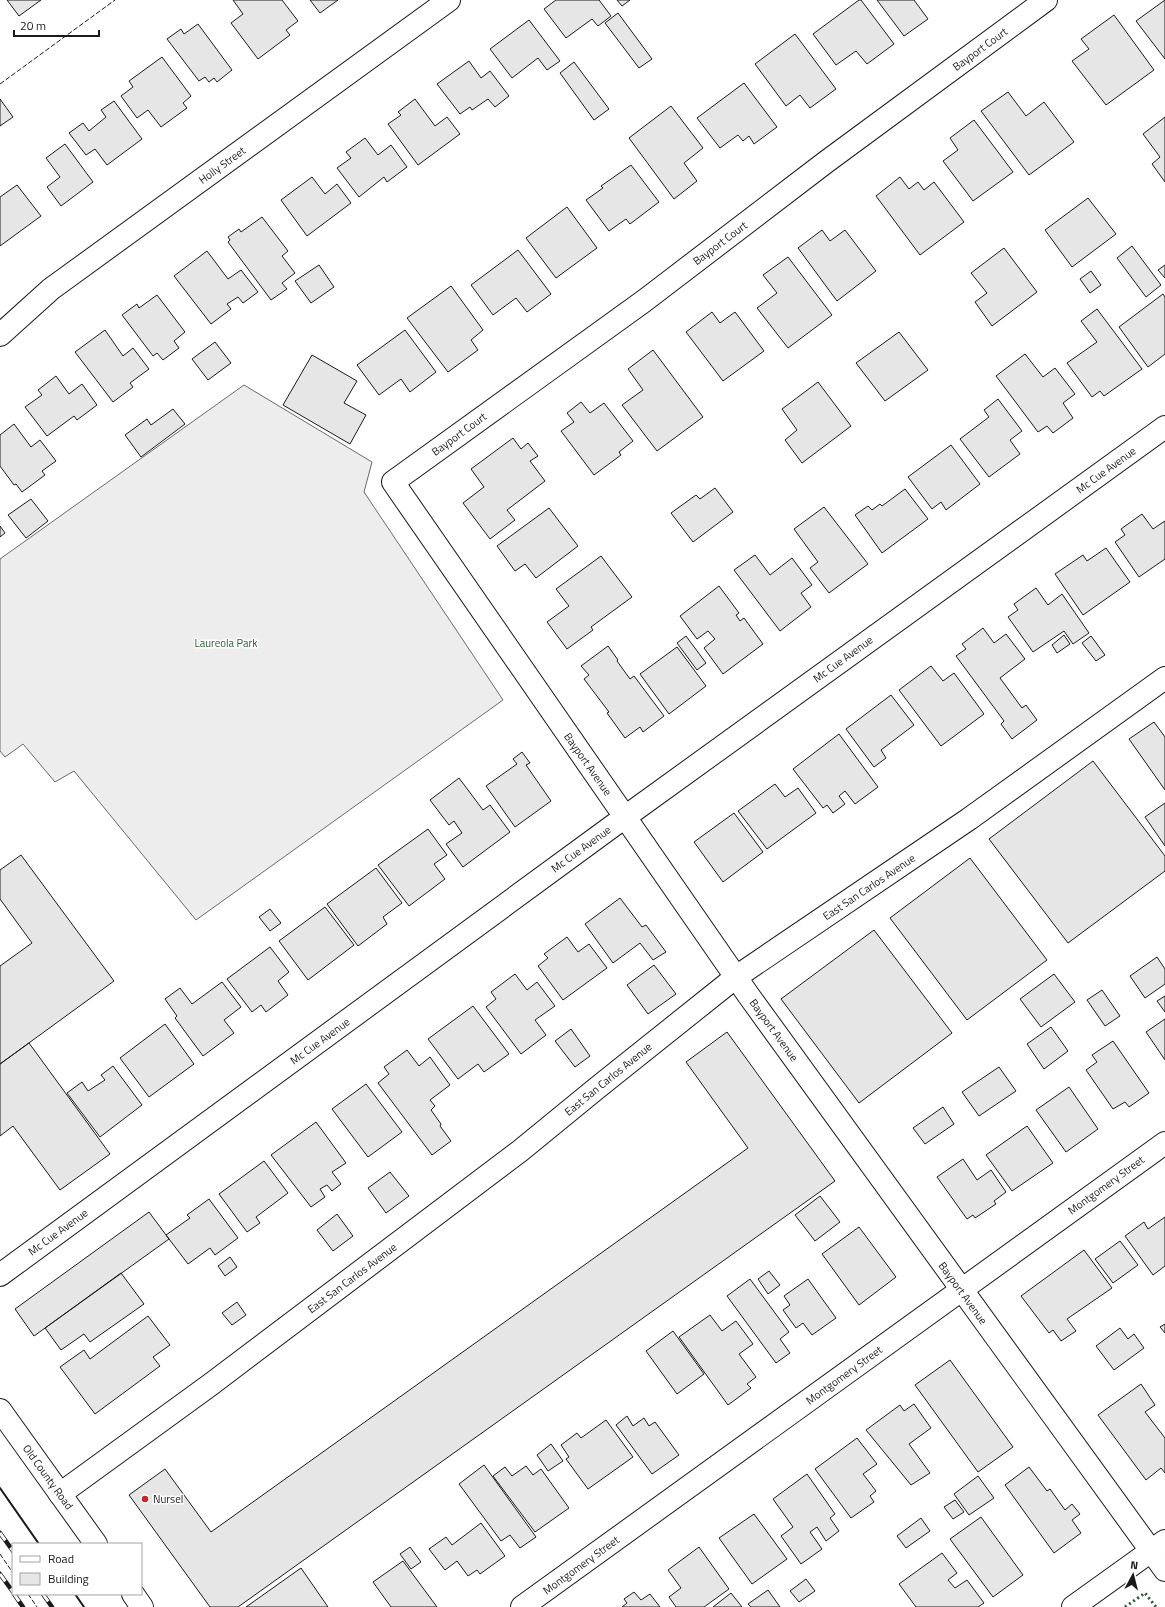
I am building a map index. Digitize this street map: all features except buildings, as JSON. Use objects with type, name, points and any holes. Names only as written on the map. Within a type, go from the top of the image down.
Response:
[{"type":"street","name":"Holly Street","points":[[0,335],[51,289],[449,0]]},
{"type":"street","name":"Bayport Court","points":[[393,482],[644,301],[826,162],[1046,0]]},
{"type":"street","name":"Mc Cue Avenue","points":[[0,1275],[625,817],[1165,427]]},
{"type":"street","name":"Bayport Avenue","points":[[393,482],[736,977],[961,1290],[1158,1546],[1165,1570]]},
{"type":"street","name":"East San Carlos Avenue","points":[[60,1494],[215,1381],[507,1160],[736,977],[969,819],[1165,678]]},
{"type":"street","name":"Montgomery Street","points":[[522,1607],[1165,1143]]},
{"type":"street","name":"Old County Road","points":[[0,1410],[95,1543]]},
{"type":"street","points":[[1073,1607],[1158,1546]]},
{"type":"street","points":[[134,1595],[142,1607]]},
{"type":"shaded area","name":"Laureola Park","points":[[244,385],[372,462],[364,492],[503,700],[196,920],[74,771],[55,782],[23,744],[5,757],[0,751],[0,559]]},
{"type":"railway","points":[[0,1533],[12,1550]]},
{"type":"railway","points":[[0,1574],[12,1591]]},
{"type":"railway","points":[[15,1595],[23,1607]]},
{"type":"railway","points":[[44,1595],[52,1607]]},
{"type":"hedge","points":[[1125,1607],[1145,1593],[1156,1607]]},
{"type":"fence","points":[[0,84],[115,0]]},
{"type":"fence","points":[[0,1554],[12,1572]]},
{"type":"fence","points":[[29,1595],[37,1607]]},
{"type":"wall","points":[[0,1488],[38,1543]]},
{"type":"wall","points":[[76,1595],[84,1607]]},
{"type":"place","name":"Nursel","points":[[145,1499]]}]
